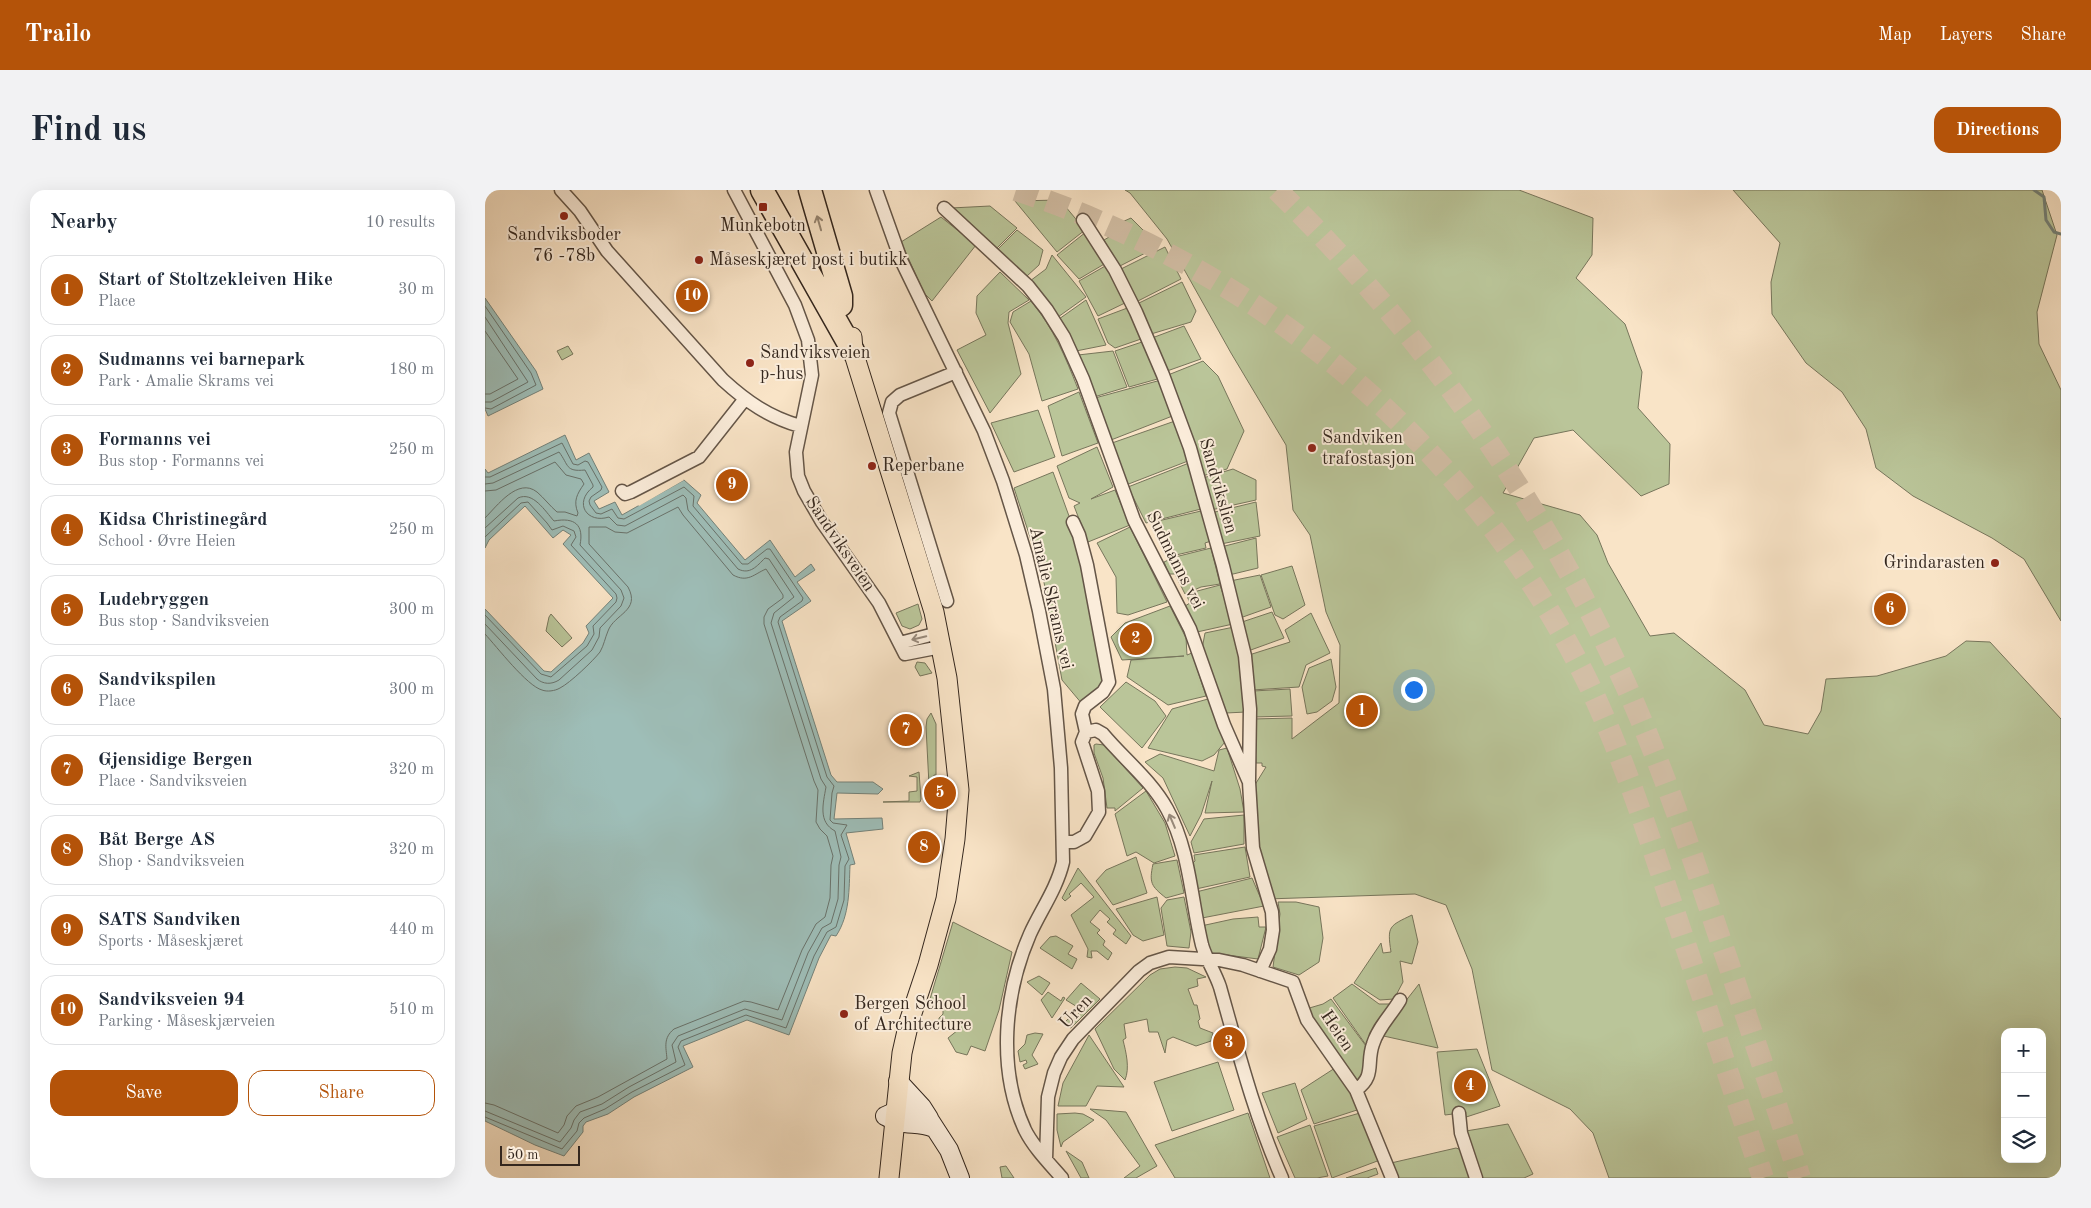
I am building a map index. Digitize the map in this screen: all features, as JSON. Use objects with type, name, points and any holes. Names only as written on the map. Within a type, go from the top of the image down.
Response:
[{"type":"highway","points":[[762,190],[853,351]]},
{"type":"highway","points":[[775,190],[841,305]]},
{"type":"highway","points":[[810,190],[841,296],[841,305]]},
{"type":"main road","points":[[841,305],[852,337],[853,351],[934,612],[950,699],[959,790],[955,840],[946,898],[931,956],[909,1022],[880,1178]]},
{"type":"main road","points":[[889,1178],[892,1116],[888,1071],[894,1033],[927,924],[938,875],[953,790],[954,746]]},
{"type":"main road","points":[[899,1081],[922,1107],[949,1150],[960,1178]]},
{"type":"main road","points":[[892,1116],[927,1125],[932,1124]]},
{"type":"street","points":[[561,190],[580,211],[607,251],[678,328],[685,339],[744,400],[786,422],[800,426]]},
{"type":"street","name":"Sandviksveien","points":[[733,190],[795,305],[808,340],[812,375],[800,426],[797,452],[797,467],[804,491],[822,522],[879,603],[902,649],[940,640]]},
{"type":"street","name":"Amalie Skrams vei","points":[[876,190],[896,247],[984,430],[1003,481],[1031,574],[1050,665],[1061,768],[1063,862],[1060,874],[1031,932],[1015,976],[1008,1025],[1008,1060],[1015,1100],[1025,1129],[1033,1143],[1062,1178]]},
{"type":"street","name":"Sudmanns vei","points":[[944,208],[1028,286],[1047,310],[1064,337],[1083,379],[1134,520],[1190,629],[1224,725],[1249,782],[1253,848],[1272,912],[1273,930],[1270,949],[1260,971]]},
{"type":"street","name":"Sandvikslien","points":[[1083,220],[1111,264],[1137,312],[1163,375],[1189,448],[1223,566],[1245,656],[1250,709],[1249,782]]},
{"type":"street","points":[[947,601],[889,413],[892,402],[900,395],[956,372]]},
{"type":"street","points":[[622,492],[625,494],[631,492],[699,457],[744,400]]},
{"type":"street","points":[[1064,842],[1074,842],[1085,836],[1090,831],[1099,812],[1097,787],[1082,742],[1086,732],[1082,720],[1085,706],[1103,692],[1109,682],[1099,620],[1087,566],[1079,535],[1073,522]]},
{"type":"street","points":[[1086,732],[1092,730],[1100,732],[1150,784],[1167,809],[1178,835],[1202,945],[1215,971],[1262,1129],[1282,1178]]},
{"type":"street","name":"Uren","points":[[1046,1159],[1048,1144],[1046,1111],[1049,1091],[1054,1073],[1073,1039],[1129,981],[1150,963],[1169,957],[1209,960]]},
{"type":"street","name":"Heien","points":[[1209,960],[1231,961],[1293,982],[1307,1020],[1356,1090],[1392,1178]]},
{"type":"street","points":[[1356,1090],[1365,1083],[1369,1076],[1372,1045],[1400,1000]]},
{"type":"street","points":[[1459,1113],[1461,1133],[1476,1178]]},
{"type":"green space","points":[[1125,190],[1519,190],[1593,218],[1592,255],[1576,278],[1625,324],[1642,372],[1638,408],[1670,444],[1669,484],[1641,496],[1573,430],[1534,438],[1503,493],[1580,515],[1597,535],[1608,563],[1650,636],[1674,633],[1745,690],[1764,725],[1808,734],[1821,711],[1826,679],[1877,676],[1946,656],[1966,641],[1990,642],[2061,719],[2061,1178],[1609,1178],[1593,1133],[1570,1109],[1492,1070],[1472,969],[1446,905],[1415,894],[1267,899],[1248,796],[1266,767],[1262,766],[1262,763],[1256,763],[1253,719],[1292,718],[1292,739],[1339,703],[1340,645],[1326,612],[1310,535],[1293,510],[1286,445],[1231,353],[1167,239],[1130,193]]},
{"type":"green space","points":[[1733,190],[2042,190],[2057,235],[2037,312],[2039,344],[2061,390],[2061,621],[2024,559],[1992,538],[1913,496],[1876,468],[1866,429],[1842,392],[1806,363],[1772,314],[1771,282],[1780,243]]},
{"type":"green space","points":[[1060,200],[1085,230],[1057,252],[1015,201]]},
{"type":"green space","points":[[990,206],[1017,228],[995,250],[951,208]]},
{"type":"green space","points":[[941,217],[976,245],[932,301],[924,293],[901,242]]},
{"type":"green space","points":[[1131,218],[1159,246],[1118,267],[1104,240],[1116,233],[1113,226]]},
{"type":"green space","points":[[1017,230],[1043,250],[1039,265],[1027,276],[996,251]]},
{"type":"green space","points":[[1086,232],[1106,263],[1079,279],[1057,255]]},
{"type":"green space","points":[[1165,247],[1181,279],[1136,302],[1119,270]]},
{"type":"green space","points":[[1052,255],[1086,297],[1058,317],[1030,281],[1046,269]]},
{"type":"green space","points":[[1107,265],[1127,302],[1098,316],[1079,281]]},
{"type":"green space","points":[[1000,272],[1029,300],[1009,312],[1008,323],[1021,374],[990,413],[957,350],[986,335],[976,313],[977,296]]},
{"type":"green space","points":[[1182,282],[1196,311],[1191,322],[1151,334],[1137,304]]},
{"type":"green space","points":[[1086,300],[1106,345],[1076,351],[1059,319]]},
{"type":"green space","points":[[1031,301],[1053,332],[1078,389],[1042,401],[1029,354],[1010,322],[1013,312]]},
{"type":"green space","points":[[1130,307],[1144,338],[1115,348],[1108,343],[1098,319]]},
{"type":"green space","points":[[1184,326],[1201,359],[1167,371],[1152,338]]},
{"type":"green space","points":[[1145,341],[1161,378],[1129,387],[1115,351]]},
{"type":"green space","points":[[568,346],[573,354],[562,360],[557,351]]},
{"type":"green space","points":[[1113,351],[1127,387],[1094,397],[1078,355]]},
{"type":"green space","points":[[1203,361],[1218,376],[1244,431],[1227,469],[1202,476],[1168,375]]},
{"type":"green space","points":[[1161,380],[1175,415],[1111,440],[1095,398]]},
{"type":"green space","points":[[1079,392],[1098,443],[1062,456],[1048,406]]},
{"type":"green space","points":[[1038,410],[1055,457],[1014,472],[991,423]]},
{"type":"green space","points":[[1175,421],[1188,461],[1126,485],[1112,443]]},
{"type":"green space","points":[[1097,447],[1113,487],[1091,499],[1115,490],[1130,525],[1088,542],[1074,506],[1080,503],[1069,498],[1057,466]]},
{"type":"green space","points":[[1189,463],[1201,509],[1146,523],[1128,487]]},
{"type":"green space","points":[[1233,469],[1256,480],[1256,500],[1211,510],[1203,478]]},
{"type":"green space","points":[[1053,472],[1073,527],[1106,682],[1083,705],[1062,680],[1043,577],[1014,488]]},
{"type":"green space","points":[[1256,502],[1260,536],[1221,544],[1211,513]]},
{"type":"green space","points":[[1201,511],[1211,541],[1205,543],[1206,548],[1176,555],[1158,521]]},
{"type":"green space","points":[[1130,527],[1167,602],[1128,615],[1117,613],[1116,577],[1097,543]]},
{"type":"green space","points":[[1256,538],[1258,568],[1229,575],[1221,547]]},
{"type":"green space","points":[[1211,548],[1220,584],[1201,587],[1185,594],[1175,574],[1169,574],[1164,562],[1175,557]]},
{"type":"green space","points":[[1292,566],[1305,605],[1283,619],[1275,615],[1261,575]]},
{"type":"green space","points":[[1260,575],[1271,607],[1240,618],[1230,581]]},
{"type":"green space","points":[[1220,585],[1233,624],[1197,632],[1185,606],[1190,603],[1186,594]]},
{"type":"green space","points":[[918,604],[922,619],[919,625],[910,629],[902,626],[896,613]]},
{"type":"green space","points":[[1170,606],[1186,638],[1187,655],[1192,653],[1206,696],[1168,705],[1127,677],[1131,660],[1184,656],[1122,660],[1111,637],[1125,623]]},
{"type":"green space","points":[[1272,612],[1284,638],[1248,651],[1242,622]]},
{"type":"green space","points":[[1311,613],[1330,653],[1306,665],[1299,687],[1252,690],[1249,655],[1290,642],[1285,630]]},
{"type":"green space","points":[[551,614],[572,638],[562,647],[546,631]]},
{"type":"green space","points":[[1234,627],[1243,668],[1246,712],[1226,713],[1202,649],[1205,633]]},
{"type":"green space","points":[[1331,659],[1336,687],[1332,701],[1317,712],[1307,714],[1302,687],[1309,668]]},
{"type":"green space","points":[[917,662],[925,663],[932,673],[920,676],[915,667]]},
{"type":"green space","points":[[1126,682],[1155,701],[1166,716],[1142,748],[1100,707]]},
{"type":"green space","points":[[1290,689],[1292,716],[1253,717],[1253,691]]},
{"type":"green space","points":[[1208,699],[1225,742],[1214,755],[1202,761],[1148,748],[1172,709]]},
{"type":"green space","points":[[931,713],[936,724],[936,775],[934,775],[933,795],[936,795],[936,804],[930,804],[926,727],[927,719]]},
{"type":"green space","points":[[1094,745],[1104,745],[1143,788],[1115,811],[1115,808],[1107,808],[1103,778],[1094,753]]},
{"type":"green space","points":[[1227,748],[1240,789],[1244,812],[1205,813],[1212,781],[1201,815],[1190,836],[1163,778],[1145,762],[1160,754],[1214,771],[1219,750]]},
{"type":"green space","points":[[919,772],[920,802],[883,802],[909,801],[909,792],[917,791],[917,777],[909,776]]},
{"type":"green space","points":[[1146,791],[1165,823],[1175,856],[1154,863],[1136,852],[1127,856],[1115,814]]},
{"type":"green space","points":[[1244,815],[1244,844],[1194,853],[1191,842],[1204,819]]},
{"type":"green space","points":[[1245,847],[1250,877],[1196,889],[1192,864],[1195,861],[1194,855]]},
{"type":"green space","points":[[1136,857],[1147,893],[1113,905],[1096,881],[1106,870]]},
{"type":"green space","points":[[1177,860],[1184,893],[1166,898],[1152,884],[1153,864]]},
{"type":"green space","points":[[1078,868],[1131,936],[1126,944],[1113,934],[1116,930],[1107,922],[1110,919],[1100,910],[1090,922],[1100,930],[1097,933],[1105,941],[1103,945],[1112,953],[1108,960],[1097,951],[1091,951],[1092,958],[1087,957],[1088,949],[1071,915],[1094,897],[1081,883],[1069,894],[1071,896],[1065,901],[1062,898]]},
{"type":"green space","points":[[1252,878],[1264,906],[1202,918],[1196,892]]},
{"type":"green space","points":[[1157,897],[1164,935],[1143,941],[1133,935],[1116,909]]},
{"type":"green space","points":[[1184,897],[1191,932],[1189,948],[1167,946],[1161,908],[1167,900]]},
{"type":"green space","points":[[1278,902],[1296,902],[1319,907],[1323,938],[1319,962],[1299,975],[1273,967],[1280,914]]},
{"type":"green space","points":[[1412,915],[1418,942],[1412,964],[1400,961],[1403,982],[1394,999],[1380,1000],[1354,983],[1381,943],[1383,953],[1391,952],[1389,937],[1391,928]]},
{"type":"green space","points":[[1258,917],[1259,927],[1266,927],[1258,959],[1211,953],[1201,926],[1233,919]]},
{"type":"green space","points":[[953,922],[1012,952],[999,1010],[985,1051],[971,1046],[967,1055],[956,1052],[948,1038],[958,1030],[953,1022],[947,1025],[946,1022],[939,1026],[939,1018],[943,1014],[943,1009],[936,1006],[927,1009]]},
{"type":"green space","points":[[1056,936],[1073,946],[1068,954],[1077,959],[1072,969],[1040,948],[1050,937]]},
{"type":"green space","points":[[1187,968],[1206,977],[1197,979],[1198,986],[1188,989],[1194,1005],[1197,1005],[1200,1028],[1213,1033],[1211,1041],[1196,1046],[1173,1037],[1167,1040],[1165,1053],[1158,1032],[1149,1032],[1147,1019],[1124,1024],[1126,1038],[1123,1040],[1127,1065],[1125,1080],[1114,1069],[1095,1029],[1150,975],[1160,969]]},
{"type":"green space","points":[[1039,976],[1050,983],[1042,995],[1027,982]]},
{"type":"green space","points":[[1081,983],[1100,999],[1071,1028],[1065,1026],[1068,1024],[1066,1021],[1068,1019],[1072,1021],[1079,1013],[1077,1011],[1079,1008],[1066,1000]]},
{"type":"green space","points":[[1352,984],[1379,1004],[1391,1004],[1366,1045],[1333,998]]},
{"type":"green space","points":[[1419,984],[1438,1048],[1379,1035]]},
{"type":"green space","points":[[1048,992],[1061,1001],[1063,997],[1065,998],[1052,1018],[1041,1000]]},
{"type":"green space","points":[[1331,999],[1366,1046],[1365,1074],[1357,1084],[1306,1009],[1323,1004]]},
{"type":"green space","points":[[1043,1034],[1032,1055],[1038,1064],[1025,1069],[1023,1065],[1027,1063],[1026,1060],[1020,1062],[1018,1051],[1025,1044],[1027,1035]]},
{"type":"green space","points":[[1089,1035],[1124,1087],[1097,1086],[1086,1106],[1058,1106],[1063,1083]]},
{"type":"green space","points":[[1477,1049],[1500,1106],[1454,1121],[1453,1114],[1445,1115],[1437,1052]]},
{"type":"green space","points":[[1218,1062],[1234,1110],[1172,1131],[1154,1082]]},
{"type":"green space","points":[[1335,1068],[1351,1090],[1357,1110],[1314,1124],[1301,1090]]},
{"type":"green space","points":[[1295,1083],[1307,1119],[1278,1133],[1262,1093]]},
{"type":"green space","points":[[1090,1109],[1126,1112],[1157,1166],[1136,1178],[1124,1178],[1140,1166],[1106,1120]]},
{"type":"green space","points":[[1248,1113],[1270,1178],[1175,1178],[1155,1145]]},
{"type":"green space","points":[[1360,1113],[1380,1160],[1332,1178],[1314,1126]]},
{"type":"green space","points":[[1057,1114],[1083,1114],[1094,1120],[1063,1142],[1061,1147],[1057,1130]]},
{"type":"green space","points":[[1508,1124],[1533,1174],[1524,1178],[1480,1178],[1466,1131]]},
{"type":"green space","points":[[1310,1125],[1328,1176],[1295,1178],[1277,1137]]},
{"type":"green space","points":[[1456,1148],[1462,1150],[1471,1178],[1396,1178],[1391,1163]]},
{"type":"green space","points":[[1066,1151],[1082,1162],[1089,1178],[1081,1178]]},
{"type":"green space","points":[[1006,1166],[1014,1178],[1002,1178],[1000,1167]]},
{"type":"green space","points":[[1376,1168],[1378,1174],[1367,1178],[1346,1178]]},
{"type":"water","points":[[485,298],[536,371],[543,389],[488,416],[485,409]]},
{"type":"water","points":[[565,435],[576,460],[589,453],[609,492],[594,501],[599,509],[615,502],[622,515],[684,480],[701,495],[697,503],[745,560],[770,540],[795,577],[811,564],[815,570],[797,582],[811,601],[782,621],[831,775],[837,782],[873,782],[883,789],[878,794],[837,793],[834,819],[882,818],[883,829],[846,833],[855,864],[850,865],[848,902],[844,919],[836,936],[831,935],[819,958],[789,1035],[747,1020],[683,1046],[693,1067],[634,1097],[608,1114],[586,1122],[583,1126],[583,1132],[564,1156],[535,1145],[485,1121],[485,609],[544,671],[551,672],[583,643],[589,633],[586,626],[613,598],[563,544],[571,535],[563,530],[553,538],[525,506],[489,540],[485,548],[485,469],[488,473]]},
{"type":"pier","points":[[682,479],[684,480],[639,506],[637,504]]},
{"type":"waterway","points":[[2034,190],[2044,197],[2046,220],[2054,232],[2061,234]]},
{"type":"tunnel","points":[[1016,190],[1108,225],[1196,269],[1278,322],[1355,382],[1426,449],[1489,523],[1545,604],[1592,691],[1604,718],[1646,828],[1763,1178]]},
{"type":"tunnel","points":[[1277,190],[1377,297],[1468,412],[1509,472],[1583,598],[1631,696],[1671,796],[1800,1178]]},
{"type":"place","name":"Munkebotn","points":[[763,207]]},
{"type":"place","name":"Sandviksboder 76 -78b","points":[[564,216]]},
{"type":"place","name":"Måseskjæret post i butikk","points":[[699,260]]},
{"type":"place","name":"Sandviksveien 94","points":[[692,296]]},
{"type":"place","name":"Sandviksveien p-hus","points":[[750,363]]},
{"type":"place","name":"Sandviken trafostasjon","points":[[1312,448]]},
{"type":"place","name":"Reperbane","points":[[872,466]]},
{"type":"place","name":"SATS Sandviken","points":[[732,485]]},
{"type":"place","name":"Grindarasten","points":[[1995,563]]},
{"type":"place","name":"Sandvikspilen","points":[[1890,609]]},
{"type":"place","name":"Sudmanns vei barnepark","points":[[1136,639]]},
{"type":"place","name":"Start of Stoltzekleiven Hike","points":[[1362,711]]},
{"type":"place","name":"Gjensidige Bergen","points":[[906,730]]},
{"type":"place","name":"Ludebryggen","points":[[940,793]]},
{"type":"place","name":"Båt Berge AS","points":[[924,847]]},
{"type":"place","name":"Bergen School of Architecture","points":[[844,1014]]},
{"type":"place","name":"Formanns vei","points":[[1229,1043]]},
{"type":"place","name":"Kidsa Christinegård","points":[[1470,1086]]}]
